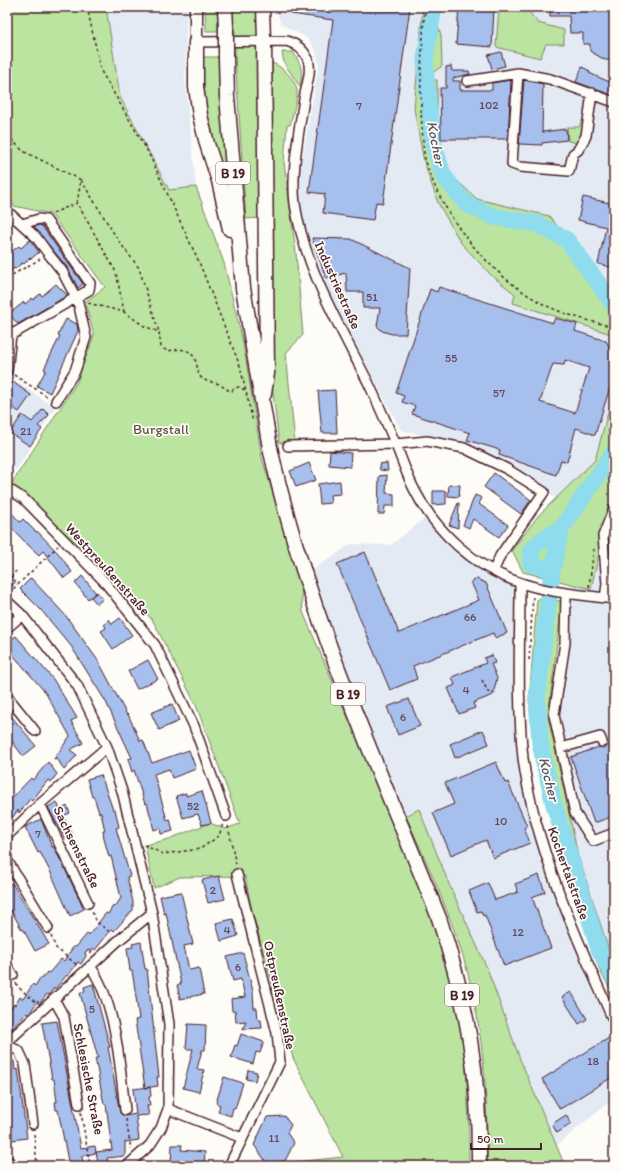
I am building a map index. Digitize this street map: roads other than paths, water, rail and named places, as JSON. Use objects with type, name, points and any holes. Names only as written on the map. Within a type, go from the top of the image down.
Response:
[{"type":"highway","name":"B 19","points":[[225,7],[227,96],[243,288],[270,447],[284,508],[304,574],[330,650],[439,918],[463,1001],[474,1058],[479,1122],[479,1166]]},
{"type":"highway","points":[[262,406],[267,372],[264,40]]},
{"type":"highway","points":[[196,42],[196,87],[200,115],[207,144],[220,181],[243,288]]},
{"type":"main road","points":[[196,7],[196,42]]},
{"type":"main road","points":[[263,7],[264,40]]},
{"type":"street","name":"Industriestraße","points":[[196,42],[264,40],[287,41],[294,43],[304,52],[308,60],[308,78],[295,165],[295,202],[303,241],[328,305],[368,384],[396,444],[414,489],[428,513],[445,534],[471,557],[520,583],[564,593],[610,599]]},
{"type":"street","points":[[467,81],[518,73],[546,78],[614,102]]},
{"type":"street","points":[[518,73],[512,164],[520,167],[570,171],[573,154],[578,150],[586,136],[592,93]]},
{"type":"street","points":[[7,211],[36,238],[62,271],[77,300],[86,337],[75,370],[56,401]]},
{"type":"street","points":[[7,371],[9,331],[77,300],[89,290],[90,283],[46,220],[39,219],[22,224]]},
{"type":"street","points":[[288,446],[396,444],[427,441],[464,448],[507,469],[544,492],[500,556],[494,570]]},
{"type":"street","name":"Westpreußenstraße","points":[[7,488],[24,499],[104,581],[155,645],[194,726],[226,816]]},
{"type":"street","points":[[610,599],[607,584],[603,536],[614,508]]},
{"type":"street","name":"Kochertalstraße","points":[[520,583],[518,701],[524,760],[535,817],[549,862],[585,957],[614,1022]]},
{"type":"street","points":[[564,593],[565,643],[554,715],[575,813],[592,841],[614,833]]},
{"type":"street","points":[[7,600],[22,615],[77,685],[107,747],[122,791],[136,841],[152,913],[169,1024],[168,1109],[161,1128],[150,1145],[130,1164]]},
{"type":"street","points":[[7,628],[22,615]]},
{"type":"street","points":[[7,696],[35,731]]},
{"type":"street","points":[[561,748],[600,737],[602,742]]},
{"type":"street","name":"Sachsenstraße","points":[[7,836],[40,804],[107,747]]},
{"type":"street","name":"Sachsenstraße","points":[[40,804],[88,903]]},
{"type":"street","points":[[7,860],[48,928]]},
{"type":"street","name":"Ostpreußenstraße","points":[[229,1166],[280,1062],[277,1033],[237,874]]},
{"type":"street","points":[[33,1124],[25,1064],[19,1051],[7,1044],[119,940],[152,913]]},
{"type":"street","points":[[7,966],[13,975]]},
{"type":"street","points":[[87,969],[99,979],[107,999],[119,1058],[125,1110]]},
{"type":"street","name":"Schlesische Straße","points":[[54,999],[64,1017],[79,1104]]},
{"type":"street","points":[[168,1109],[242,1138]]},
{"type":"waterway","name":"Kocher","points":[[434,7],[425,57],[426,80],[433,142],[443,175],[466,204],[495,217],[537,224],[567,240],[614,305]]},
{"type":"waterway","name":"Kocher","points":[[614,452],[561,529],[552,571],[537,698],[540,743],[554,805],[599,949],[614,978]]},
{"type":"waterway","name":"Kocher","points":[[552,571],[531,564],[531,550],[544,538],[561,529]]},
{"type":"park label","name":"Burgstall","points":[[161,429]]}]
